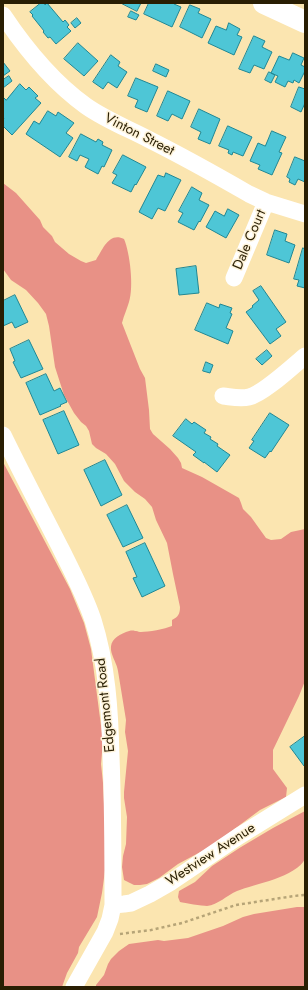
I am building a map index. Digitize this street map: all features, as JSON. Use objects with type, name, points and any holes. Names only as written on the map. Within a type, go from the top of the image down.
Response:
[{"type":"street","points":[[264,3],[305,22]]},
{"type":"street","name":"Vinton Street","points":[[3,15],[14,32],[36,59],[62,86],[86,106],[109,120],[148,138],[266,202],[305,214]]},
{"type":"street","name":"Dale Court","points":[[234,278],[266,202]]},
{"type":"street","points":[[224,396],[240,398],[250,397],[259,393],[305,356]]},
{"type":"street","name":"Edgemont Road","points":[[3,435],[72,572],[92,618],[98,636],[105,672],[110,722],[113,905],[105,932],[74,987]]},
{"type":"street","name":"Westview Avenue","points":[[113,905],[131,903],[171,882],[239,836],[305,795]]},
{"type":"path","points":[[116,935],[151,930],[182,923],[236,905],[305,895]]},
{"type":"shaded area","points":[[3,183],[16,193],[40,220],[43,227],[52,236],[55,242],[69,254],[81,261],[86,263],[96,260],[110,240],[119,237],[124,239],[130,261],[131,288],[129,302],[122,323],[145,378],[150,429],[153,434],[178,458],[182,468],[202,477],[239,498],[243,509],[251,517],[266,538],[271,540],[281,539],[291,532],[305,529],[305,681],[273,750],[273,769],[287,788],[286,797],[260,810],[206,849],[178,864],[159,878],[147,884],[134,885],[124,880],[122,867],[126,844],[127,817],[124,792],[128,751],[125,732],[126,720],[118,671],[111,647],[115,639],[126,632],[148,631],[172,626],[172,620],[176,618],[180,612],[167,543],[156,520],[152,507],[124,481],[115,464],[106,454],[92,444],[89,431],[74,413],[64,395],[55,367],[46,314],[26,290],[11,280],[3,269]]},
{"type":"shaded area","points":[[3,462],[70,589],[84,623],[91,649],[103,741],[101,764],[106,863],[102,893],[97,917],[79,947],[78,953],[67,973],[62,987],[3,987]]},
{"type":"shaded area","points":[[305,811],[305,859],[293,871],[237,891],[211,905],[205,906],[180,902],[178,897],[179,891],[195,882],[212,866],[273,828]]},
{"type":"shaded area","points":[[297,907],[305,907],[305,987],[96,987],[104,975],[111,959],[129,944],[188,938],[223,926],[243,917]]},
{"type":"building","points":[[41,3],[44,3],[45,5],[47,3],[63,22],[65,20],[69,25],[67,27],[71,31],[56,44],[43,32],[44,31],[30,12]]},
{"type":"building","points":[[121,3],[141,3],[137,11]]},
{"type":"building","points":[[149,3],[174,3],[181,7],[172,27],[144,14]]},
{"type":"building","points":[[190,5],[200,9],[198,13],[211,19],[202,38],[180,27]]},
{"type":"building","points":[[131,11],[139,15],[136,20],[128,17]]},
{"type":"building","points":[[77,18],[81,23],[75,28],[71,23]]},
{"type":"building","points":[[229,23],[240,29],[237,35],[242,37],[234,55],[208,43],[216,26],[226,30]]},
{"type":"building","points":[[254,36],[265,41],[262,47],[272,52],[264,69],[254,65],[250,73],[239,69]]},
{"type":"building","points":[[78,43],[98,61],[84,76],[64,59]]},
{"type":"building","points":[[293,53],[304,58],[301,65],[305,67],[305,71],[299,83],[294,80],[293,83],[288,81],[285,87],[275,82],[278,76],[271,73],[279,56],[289,60]]},
{"type":"building","points":[[111,55],[120,62],[118,66],[127,72],[117,88],[108,82],[103,89],[93,82]]},
{"type":"building","points":[[3,62],[10,71],[3,76]]},
{"type":"building","points":[[156,64],[169,70],[166,77],[153,71]]},
{"type":"building","points":[[269,72],[275,75],[271,83],[265,80]]},
{"type":"building","points":[[9,76],[12,81],[3,88],[3,80]]},
{"type":"building","points":[[136,78],[158,87],[147,112],[135,107],[138,100],[128,96]]},
{"type":"building","points":[[20,84],[26,90],[29,87],[38,96],[35,98],[41,103],[12,135],[3,126],[3,99],[4,98],[6,100]]},
{"type":"building","points":[[299,87],[305,89],[305,103],[301,112],[291,107]]},
{"type":"building","points":[[168,91],[190,101],[182,119],[172,114],[168,121],[157,116]]},
{"type":"building","points":[[199,109],[220,119],[210,144],[198,139],[201,132],[191,127]]},
{"type":"building","points":[[48,111],[56,116],[58,112],[74,123],[66,133],[73,138],[60,157],[26,134],[34,121],[39,124]]},
{"type":"building","points":[[228,126],[252,137],[243,156],[233,152],[232,155],[228,153],[229,150],[219,146]]},
{"type":"building","points":[[272,131],[286,137],[279,152],[282,153],[272,175],[258,169],[260,165],[250,161],[258,143],[265,146]]},
{"type":"building","points":[[81,134],[96,142],[98,139],[103,142],[102,145],[112,150],[104,167],[102,166],[98,174],[85,167],[89,159],[80,155],[77,161],[69,157]]},
{"type":"building","points":[[123,155],[146,167],[131,192],[112,183],[117,175],[113,173]]},
{"type":"building","points":[[295,157],[305,161],[305,182],[298,179],[295,185],[289,182],[290,179],[287,177]]},
{"type":"building","points":[[166,173],[181,180],[165,211],[158,208],[152,219],[139,212],[158,175],[164,177]]},
{"type":"building","points":[[192,187],[202,193],[199,200],[209,205],[194,230],[178,222],[183,213],[179,211]]},
{"type":"building","points":[[228,209],[239,215],[226,238],[206,227],[215,211],[224,216]]},
{"type":"building","points":[[275,230],[287,234],[285,241],[295,245],[289,263],[267,255]]},
{"type":"building","points":[[303,248],[305,249],[305,288],[297,286],[299,280],[294,279]]},
{"type":"building","points":[[196,266],[199,293],[179,295],[176,269]]},
{"type":"building","points":[[261,286],[286,322],[276,329],[281,336],[270,344],[246,312],[259,300],[253,291]]},
{"type":"building","points":[[15,295],[28,322],[15,328],[12,322],[3,326],[3,301]]},
{"type":"building","points":[[207,303],[219,308],[220,304],[232,308],[230,313],[232,314],[226,328],[233,331],[228,344],[195,330]]},
{"type":"building","points":[[29,340],[43,369],[21,378],[13,362],[15,361],[10,349]]},
{"type":"building","points":[[267,350],[272,356],[262,365],[256,359]]},
{"type":"building","points":[[206,362],[213,365],[210,373],[203,371]]},
{"type":"building","points":[[46,374],[54,391],[60,388],[67,402],[40,415],[26,383]]},
{"type":"building","points":[[64,411],[79,445],[58,454],[43,420]]},
{"type":"building","points":[[270,413],[289,425],[271,452],[270,451],[265,458],[249,448],[254,441],[252,440]]},
{"type":"building","points":[[186,419],[192,424],[194,422],[206,430],[204,433],[218,444],[217,446],[230,455],[217,472],[193,455],[196,452],[173,436]]},
{"type":"building","points":[[105,460],[122,495],[101,506],[84,470]]},
{"type":"building","points":[[127,505],[143,538],[123,547],[107,515]]},
{"type":"building","points":[[145,543],[165,586],[142,597],[133,578],[137,577],[126,552]]},
{"type":"building","points":[[305,736],[305,765],[304,766],[290,747]]}]
